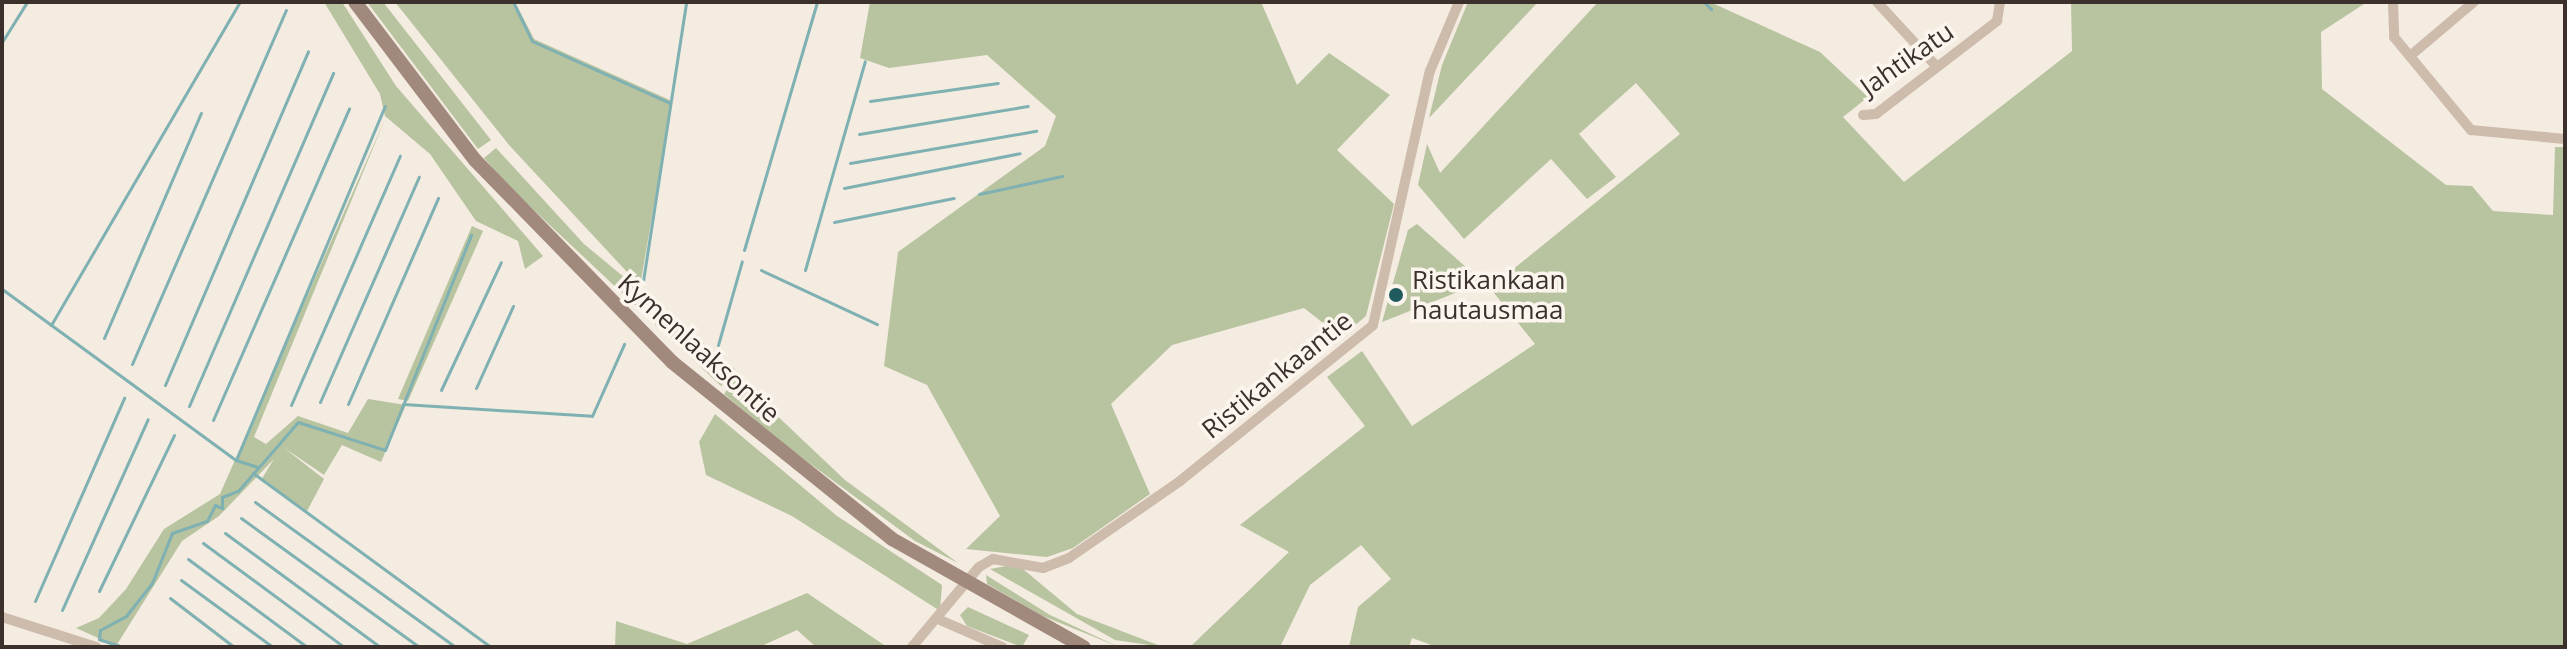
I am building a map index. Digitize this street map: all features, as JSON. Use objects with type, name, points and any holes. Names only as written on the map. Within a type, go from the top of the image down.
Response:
[{"type":"main road","name":"Kymenlaaksontie","points":[[355,2],[475,160],[672,362],[825,489],[966,586],[1084,647]]},
{"type":"street","name":"Ristikankaantie","points":[[966,586],[993,559],[1043,568],[1069,558],[1192,472],[1373,325],[1430,71],[1459,2]]},
{"type":"street","points":[[1877,2],[1936,66]]},
{"type":"street","name":"Jahtikatu","points":[[1863,115],[1876,114],[1997,21],[2000,2]]},
{"type":"street","points":[[2393,2],[2394,37],[2471,130],[2565,139]]},
{"type":"street","points":[[2410,56],[2474,2]]},
{"type":"street","points":[[912,647],[940,620],[966,586]]},
{"type":"street","points":[[2,617],[96,647]]},
{"type":"street","points":[[940,620],[1002,647]]},
{"type":"green space","points":[[324,2],[342,2],[396,86],[543,256],[525,269],[518,241],[476,221],[430,154],[385,116],[380,94]]},
{"type":"green space","points":[[367,2],[383,2],[491,140],[478,149]]},
{"type":"green space","points":[[395,2],[515,2],[534,39],[672,101],[640,286],[509,145]]},
{"type":"green space","points":[[870,2],[1261,2],[1297,85],[1329,53],[1390,95],[1337,150],[1394,204],[1366,316],[1341,337],[1304,308],[1172,345],[1111,404],[1150,494],[1073,548],[1047,557],[966,549],[1000,516],[927,385],[884,366],[898,252],[1045,146],[1056,116],[987,55],[889,68],[860,58]]},
{"type":"green space","points":[[1468,2],[1538,2],[1429,118],[1442,65]]},
{"type":"green space","points":[[1598,2],[1710,2],[1820,52],[1868,97],[1843,117],[1904,182],[2072,51],[2071,2],[2367,2],[2321,32],[2322,89],[2446,185],[2472,186],[2493,211],[2553,215],[2555,147],[2565,147],[2565,647],[1437,647],[1412,638],[1409,647],[1349,647],[1358,607],[1391,579],[1361,545],[1310,585],[1280,647],[1192,645],[1289,552],[1240,525],[1365,426],[1327,377],[1362,351],[1412,426],[1535,344],[1490,288],[1680,134],[1636,83],[1579,134],[1616,177],[1587,199],[1551,159],[1464,239],[1418,185],[1427,144],[1440,173]]},
{"type":"green space","points":[[385,119],[254,437],[266,444],[298,416],[348,433],[368,399],[406,405],[381,462],[342,445],[324,475],[283,447],[324,479],[307,511],[261,480],[274,459],[219,516],[182,541],[116,646],[76,628],[99,618],[126,589],[164,529],[220,494]]},
{"type":"green space","points":[[496,148],[584,244],[735,369],[721,386],[505,183],[484,158]]},
{"type":"green space","points":[[1417,224],[1483,282],[1382,322],[1408,230]]},
{"type":"green space","points":[[472,226],[483,231],[408,401],[398,399]]},
{"type":"green space","points":[[736,377],[845,480],[958,563],[915,541],[782,443],[724,394]]},
{"type":"green space","points":[[715,414],[837,516],[942,585],[940,611],[792,516],[706,475],[699,442]]},
{"type":"green space","points":[[1017,564],[1077,614],[1163,647],[1115,640],[990,569]]},
{"type":"green space","points":[[986,575],[1050,615],[1119,647],[1043,616],[987,584]]},
{"type":"green space","points":[[807,593],[887,647],[816,647],[797,630],[759,647],[615,647],[616,621],[687,644]]},
{"type":"green space","points":[[968,607],[1029,635],[1022,647],[967,626],[960,615]]},
{"type":"waterway","points":[[2,42],[27,2]]},
{"type":"waterway","points":[[51,325],[240,2]]},
{"type":"waterway","points":[[513,2],[532,41],[670,103]]},
{"type":"waterway","points":[[643,281],[686,2]]},
{"type":"waterway","points":[[744,250],[817,2]]},
{"type":"waterway","points":[[1704,2],[1711,9]]},
{"type":"waterway","points":[[132,364],[286,10]]},
{"type":"waterway","points":[[165,385],[308,51]]},
{"type":"waterway","points":[[805,270],[865,61]]},
{"type":"waterway","points":[[189,406],[333,73]]},
{"type":"waterway","points":[[870,101],[998,83]]},
{"type":"waterway","points":[[236,460],[385,106]]},
{"type":"waterway","points":[[859,134],[1028,106]]},
{"type":"waterway","points":[[213,420],[349,108]]},
{"type":"waterway","points":[[104,338],[201,113]]},
{"type":"waterway","points":[[850,163],[1036,131]]},
{"type":"waterway","points":[[844,188],[1020,153]]},
{"type":"waterway","points":[[291,405],[400,156]]},
{"type":"waterway","points":[[979,194],[1062,176]]},
{"type":"waterway","points":[[320,402],[419,177]]},
{"type":"waterway","points":[[348,404],[438,198]]},
{"type":"waterway","points":[[834,222],[954,198]]},
{"type":"waterway","points":[[123,647],[99,639],[100,630],[126,616],[152,583],[172,533],[207,521],[215,505],[222,508],[222,497],[238,491],[298,422],[385,450],[471,235]]},
{"type":"waterway","points":[[718,345],[742,261]]},
{"type":"waterway","points":[[441,390],[501,262]]},
{"type":"waterway","points":[[761,270],[877,324]]},
{"type":"waterway","points":[[2,289],[236,460],[257,467]]},
{"type":"waterway","points":[[476,388],[513,306]]},
{"type":"waterway","points":[[403,404],[592,416],[624,344]]},
{"type":"waterway","points":[[35,601],[124,398]]},
{"type":"waterway","points":[[62,610],[148,419]]},
{"type":"waterway","points":[[99,591],[174,435]]},
{"type":"waterway","points":[[253,473],[491,647]]},
{"type":"waterway","points":[[255,502],[455,647]]},
{"type":"waterway","points":[[241,518],[419,647]]},
{"type":"waterway","points":[[225,533],[380,647]]},
{"type":"waterway","points":[[203,543],[344,647]]},
{"type":"waterway","points":[[188,559],[307,647]]},
{"type":"waterway","points":[[181,580],[273,647]]},
{"type":"waterway","points":[[170,598],[234,647]]},
{"type":"place","name":"Ristikankaan hautausmaa","points":[[1396,295]]}]
